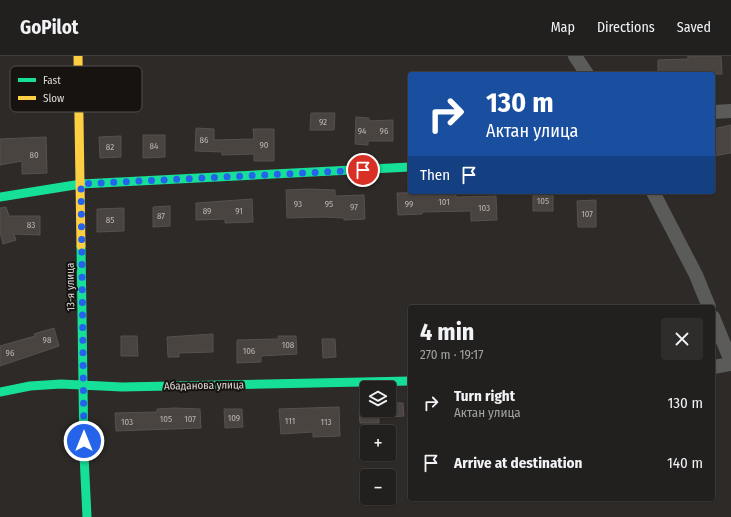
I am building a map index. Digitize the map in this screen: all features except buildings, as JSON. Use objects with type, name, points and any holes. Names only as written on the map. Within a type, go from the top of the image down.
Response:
[{"type":"street","name":"13-я улица","points":[[78,56],[78,66]]},
{"type":"street","points":[[575,56],[585,72]]},
{"type":"street","points":[[715,112],[731,111]]},
{"type":"street","name":"13-я улица","points":[[79,112],[84,455],[87,517]]},
{"type":"street","points":[[0,197],[81,184],[408,167]]},
{"type":"street","points":[[654,194],[696,275],[708,305]]},
{"type":"street","points":[[715,321],[731,361]]},
{"type":"street","points":[[715,367],[731,364]]},
{"type":"street","name":"Абаданова улица","points":[[0,392],[49,383],[84,383],[122,387],[408,381]]},
{"type":"traffic: fast","points":[[0,197],[81,184],[408,167]]},
{"type":"traffic: fast","points":[[81,246],[84,455],[87,517]]},
{"type":"traffic: fast","points":[[0,392],[30,386],[61,384],[122,387],[408,381]]},
{"type":"traffic: slow","points":[[78,56],[78,66]]},
{"type":"traffic: slow","points":[[79,112],[81,246]]},
{"type":"route","points":[[84,441],[81,184],[363,170]]}]
